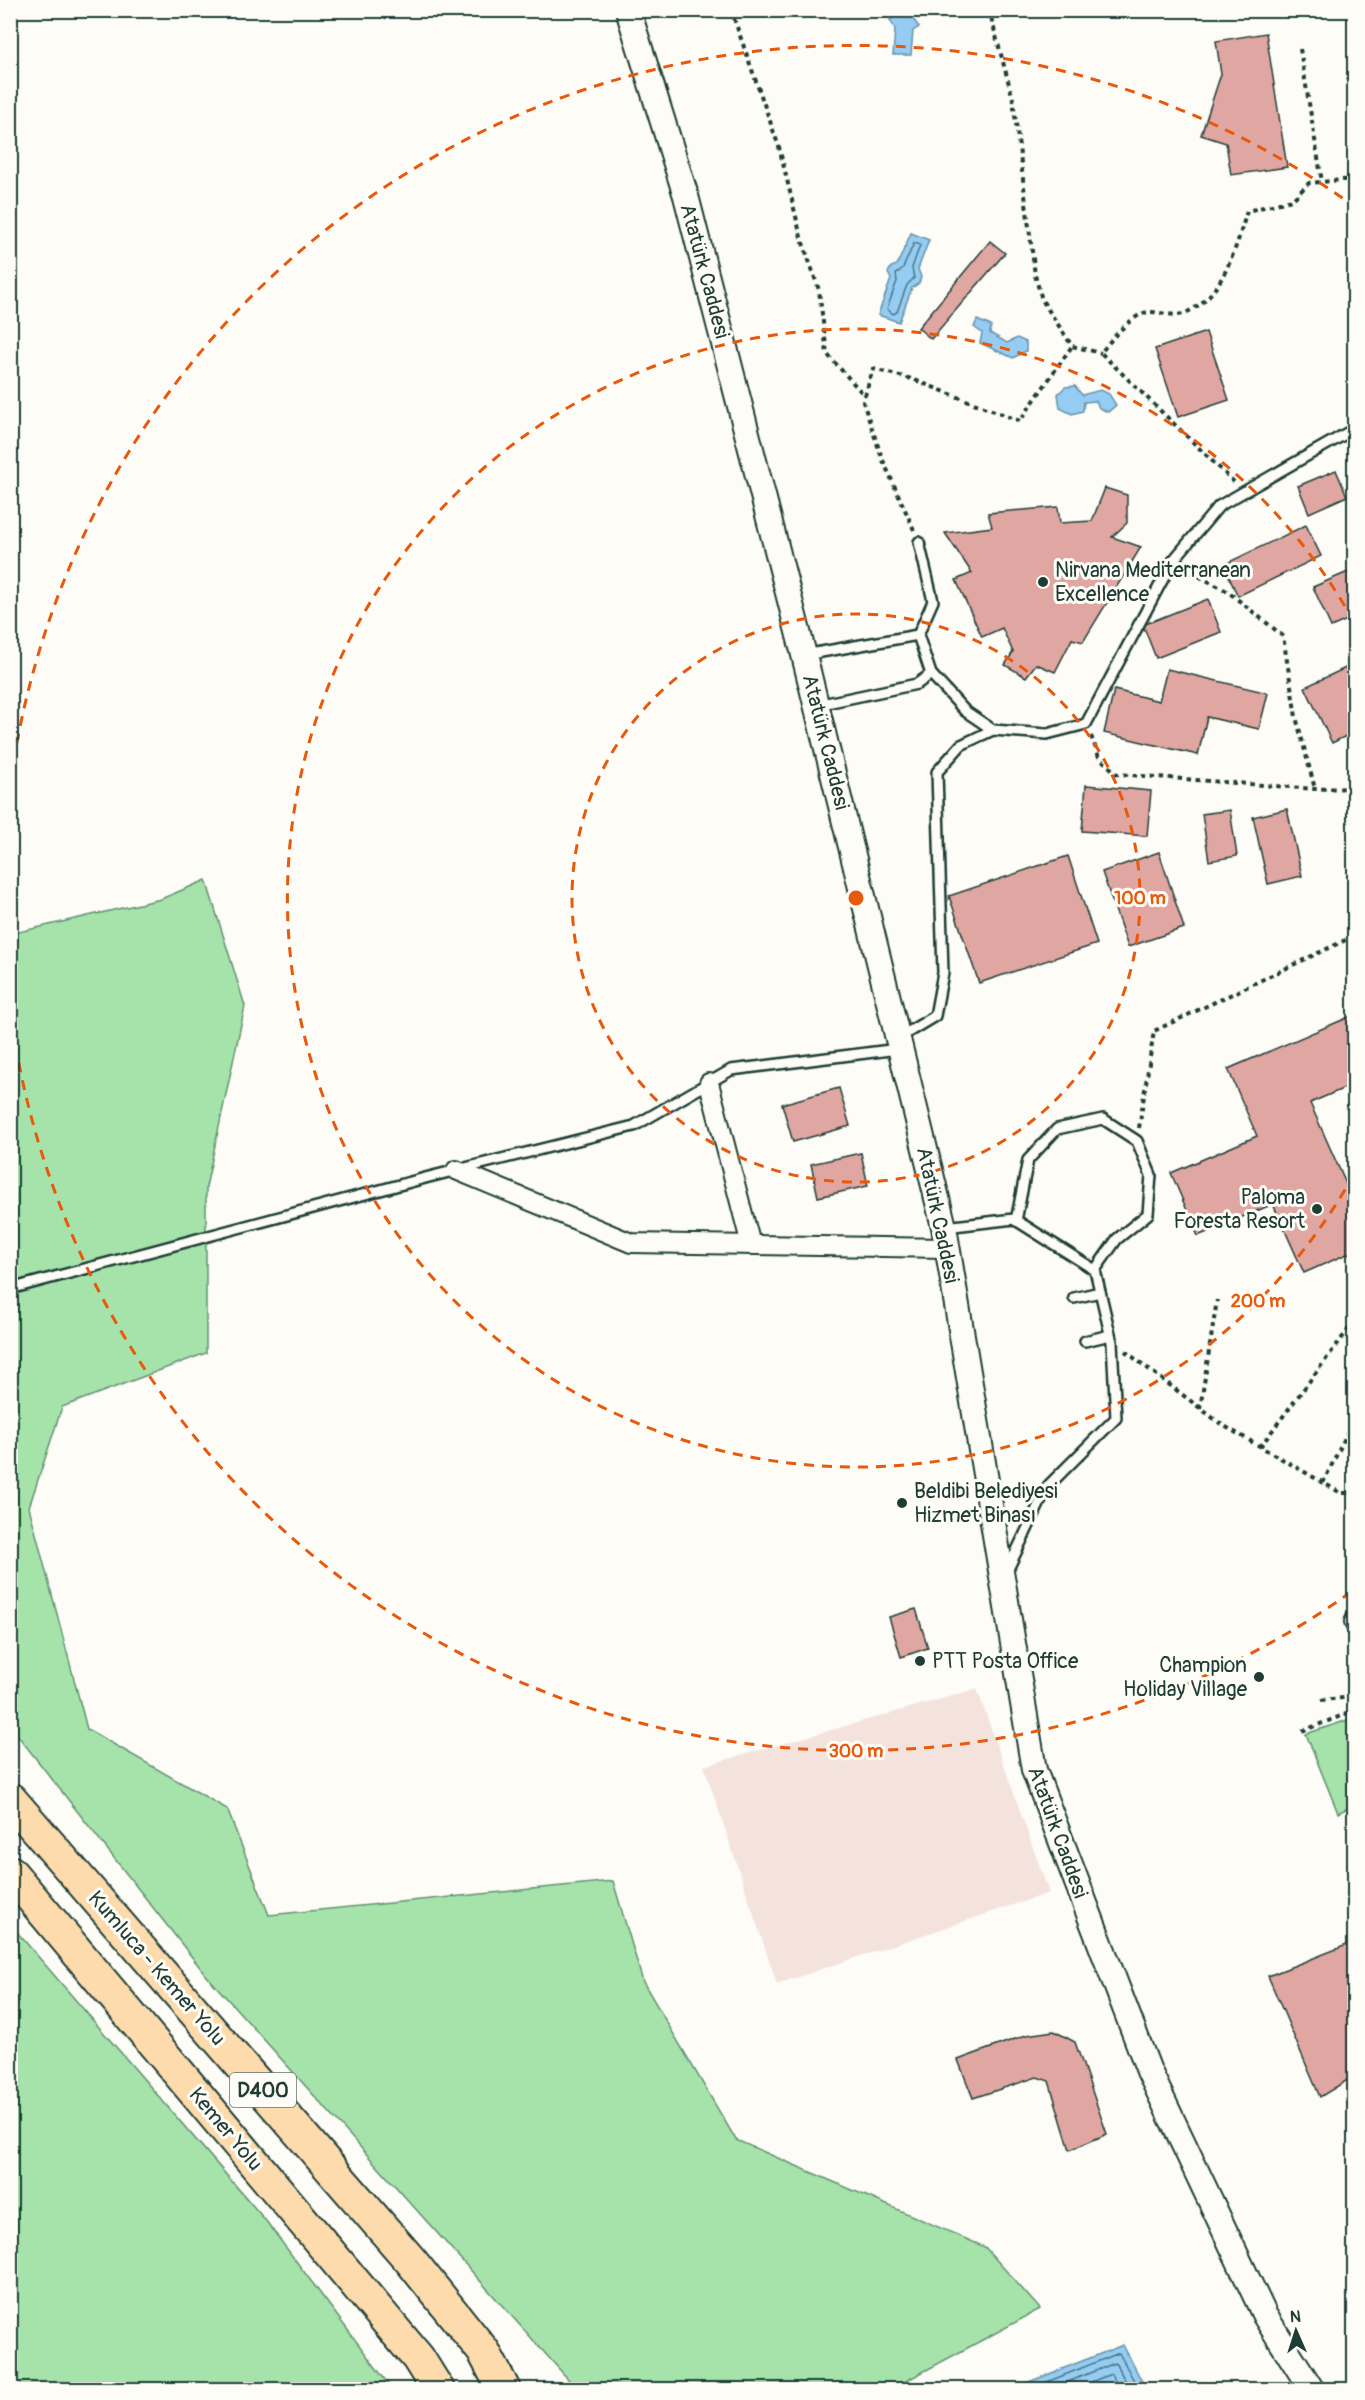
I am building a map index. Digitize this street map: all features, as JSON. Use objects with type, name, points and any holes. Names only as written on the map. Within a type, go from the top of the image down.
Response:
[{"type":"highway","name":"Kumluca - Kemer Yolu","points":[[10,1799],[411,2261],[484,2352],[504,2390]]},
{"type":"highway","name":"Kemer Yolu","points":[[10,1872],[418,2358],[438,2390]]},
{"type":"street","name":"Atatürk Caddesi","points":[[628,10],[686,196],[817,705],[946,1237],[1034,1770],[1149,2071],[1265,2316],[1312,2390]]},
{"type":"street","points":[[709,1083],[751,1245]]},
{"type":"street","points":[[456,1170],[631,1243],[751,1245],[946,1237]]},
{"type":"street","points":[[1354,1618],[1354,1627]]},
{"type":"lane","points":[[919,542],[933,601],[918,635],[931,674],[964,711],[993,730],[1047,734],[1086,724],[1172,562],[1219,506],[1354,429]]},
{"type":"lane","points":[[804,655],[918,635]]},
{"type":"lane","points":[[817,705],[917,684],[931,674]]},
{"type":"lane","points":[[10,1289],[456,1170],[634,1126],[730,1070],[900,1043],[936,1016],[943,973],[937,772],[961,745],[993,730]]},
{"type":"lane","points":[[1016,1221],[1028,1160],[1057,1129],[1103,1119],[1137,1141],[1151,1174],[1148,1214],[1117,1239],[1095,1270]]},
{"type":"lane","points":[[946,1237],[1016,1221],[1095,1270],[1111,1338],[1116,1418],[1048,1486],[1002,1581]]},
{"type":"lane","points":[[1074,1298],[1100,1292]]},
{"type":"lane","points":[[1085,1341],[1111,1338]]},
{"type":"path","points":[[731,10],[779,147],[801,237],[819,290],[827,354],[865,396]]},
{"type":"path","points":[[989,10],[1013,99],[1035,275],[1042,300],[1072,346],[1101,353],[1243,492]]},
{"type":"path","points":[[1300,49],[1322,182]]},
{"type":"path","points":[[1101,353],[1112,337],[1146,312],[1183,314],[1213,294],[1239,239],[1247,211],[1292,200],[1309,183],[1354,179]]},
{"type":"path","points":[[919,542],[882,458],[863,402],[873,369],[912,379],[1020,421],[1072,346]]},
{"type":"path","points":[[1172,562],[1227,591],[1283,636],[1296,717],[1315,789]]},
{"type":"path","points":[[1086,724],[1099,758],[1117,774],[1315,789],[1354,788]]},
{"type":"path","points":[[1137,1141],[1154,1031],[1354,936]]},
{"type":"path","points":[[1200,1409],[1217,1300]]},
{"type":"path","points":[[1260,1447],[1354,1322]]},
{"type":"path","points":[[1111,1338],[1200,1409],[1260,1447],[1341,1493],[1354,1493]]},
{"type":"path","points":[[1323,1483],[1354,1419]]},
{"type":"path","points":[[1321,1700],[1354,1697]]},
{"type":"path","points":[[1302,1731],[1354,1711]]},
{"type":"shaded area","points":[[977,1689],[1049,1893],[777,1984],[704,1766]]},
{"type":"green space","points":[[206,880],[245,1006],[206,1187],[206,1353],[62,1407],[29,1507],[87,1729],[227,1809],[269,1915],[613,1881],[643,1982],[736,2140],[985,2247],[1040,2309],[891,2389],[577,2389],[206,1975],[11,1727],[10,934],[161,899]]},
{"type":"green space","points":[[1351,1719],[1354,1726],[1354,1805],[1338,1813],[1306,1734]]},
{"type":"green space","points":[[10,1924],[266,2221],[392,2389],[11,2389]]},
{"type":"water","points":[[895,11],[912,11],[911,16],[919,27],[913,31],[911,55],[893,55],[895,29],[890,20],[895,17]]},
{"type":"water","points":[[911,233],[929,240],[918,269],[921,277],[919,283],[912,288],[899,322],[878,315],[891,279],[888,273],[891,267],[897,265]]},
{"type":"water","points":[[977,320],[991,326],[990,333],[1007,343],[1017,338],[1026,342],[1026,351],[1013,358],[980,343],[982,333],[974,327]]},
{"type":"water","points":[[1075,386],[1082,395],[1101,390],[1109,394],[1116,405],[1108,412],[1099,408],[1096,401],[1084,402],[1083,411],[1072,414],[1060,408],[1058,394],[1065,387]]},
{"type":"water","points":[[1123,2345],[1146,2389],[1011,2389]]},
{"type":"building","points":[[1266,33],[1287,167],[1231,175],[1226,143],[1201,135],[1221,74],[1216,41]]},
{"type":"building","points":[[990,241],[1005,253],[931,339],[918,328]]},
{"type":"building","points":[[1206,332],[1229,400],[1178,417],[1155,349]]},
{"type":"building","points":[[1336,470],[1347,496],[1309,513],[1298,486]]},
{"type":"building","points":[[1105,488],[1127,495],[1127,523],[1112,537],[1141,547],[1083,642],[1072,639],[1055,672],[1036,664],[1026,677],[1005,665],[1013,652],[1002,628],[982,637],[956,580],[972,573],[945,533],[992,527],[988,513],[1058,507],[1060,523],[1092,521]]},
{"type":"building","points":[[1306,525],[1321,556],[1238,596],[1223,565]]},
{"type":"building","points":[[1348,572],[1354,586],[1354,617],[1331,627],[1313,587]]},
{"type":"building","points":[[1208,599],[1221,632],[1156,658],[1143,625]]},
{"type":"building","points":[[1354,664],[1354,732],[1332,743],[1305,687]]},
{"type":"building","points":[[1167,669],[1268,693],[1259,729],[1207,717],[1198,755],[1104,733],[1114,690],[1159,701]]},
{"type":"building","points":[[1086,785],[1151,791],[1147,836],[1082,831]]},
{"type":"building","points":[[1287,809],[1302,876],[1268,884],[1253,817]]},
{"type":"building","points":[[1230,810],[1237,856],[1209,861],[1202,814]]},
{"type":"building","points":[[1159,852],[1184,928],[1128,947],[1102,872]]},
{"type":"building","points":[[1068,856],[1097,944],[979,983],[949,896]]},
{"type":"building","points":[[1354,1015],[1354,1084],[1310,1103],[1347,1186],[1354,1183],[1354,1251],[1304,1273],[1273,1204],[1198,1236],[1171,1173],[1257,1136],[1228,1069]]},
{"type":"building","points":[[839,1088],[850,1126],[793,1142],[782,1104]]},
{"type":"building","points":[[861,1153],[868,1186],[818,1197],[811,1164]]},
{"type":"building","points":[[916,1609],[928,1648],[901,1657],[889,1617]]},
{"type":"building","points":[[1354,1942],[1354,2076],[1320,2097],[1268,1976]]},
{"type":"building","points":[[1054,2031],[1075,2042],[1107,2134],[1070,2150],[1049,2081],[1037,2077],[973,2098],[958,2060],[1026,2035]]},
{"type":"place","name":"Nirvana Mediterranean Excellence","points":[[1043,582]]},
{"type":"place","name":"Paloma Foresta Resort","points":[[1317,1209]]},
{"type":"place","name":"Beldibi Belediyesi Hizmet Binası","points":[[902,1503]]},
{"type":"place","name":"PTT Posta Office","points":[[920,1661]]},
{"type":"place","name":"Champion Holiday Village","points":[[1259,1677]]}]
